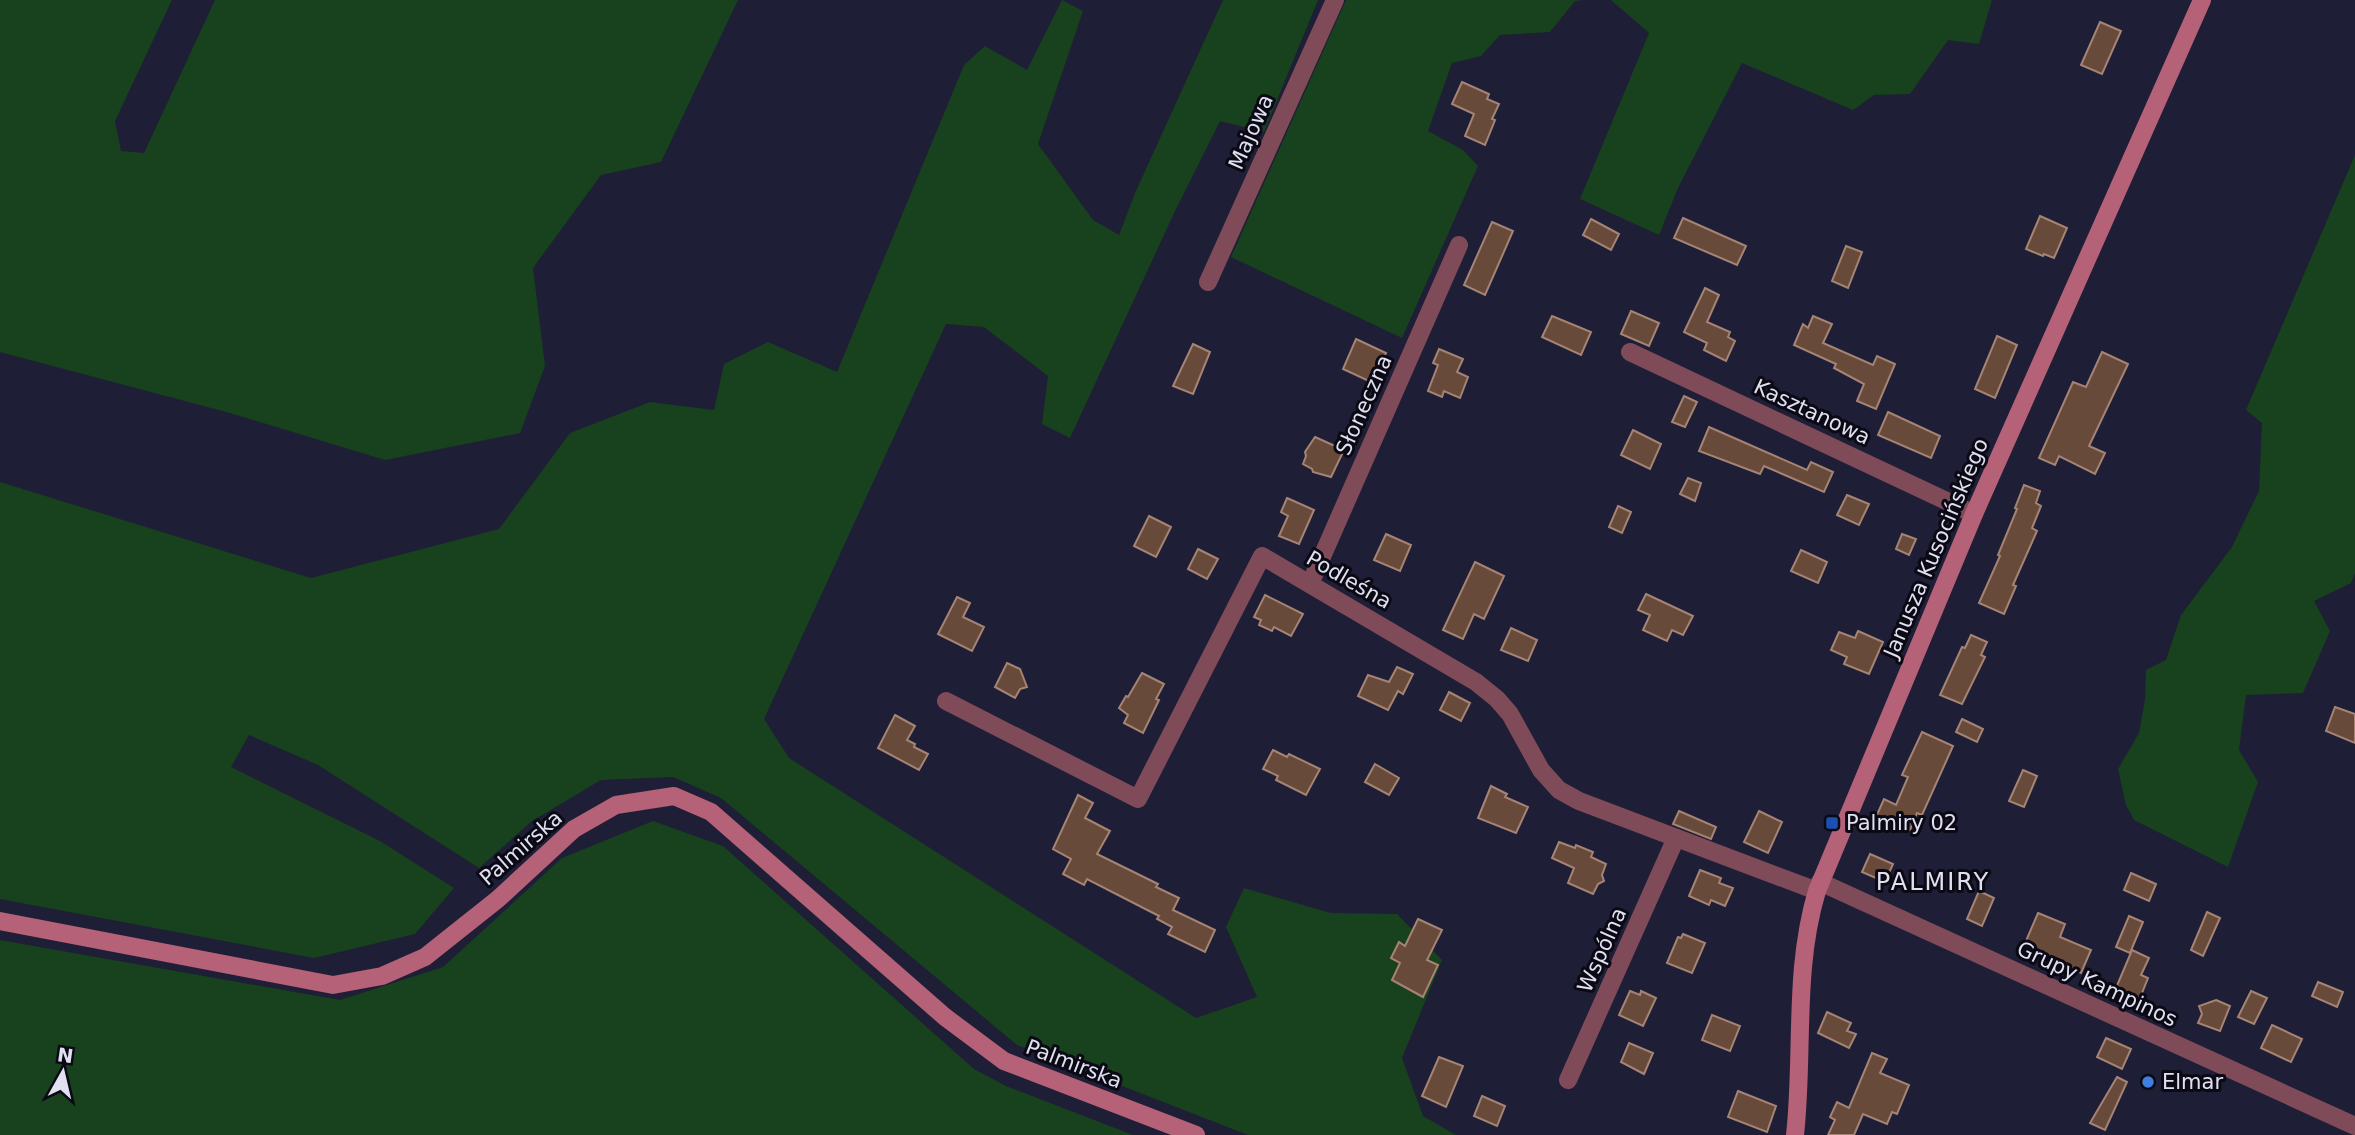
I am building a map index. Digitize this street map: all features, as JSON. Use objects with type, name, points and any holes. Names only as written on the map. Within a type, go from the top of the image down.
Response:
[{"type":"street","name":"Majowa","points":[[1208,282],[1335,0]]},
{"type":"street","name":"Janusza Kusocińskiego","points":[[1795,1135],[1804,951],[1808,920],[1819,886],[1974,514],[2202,0]]},
{"type":"street","name":"Słoneczna","points":[[1310,584],[1460,245]]},
{"type":"street","name":"Kasztanowa","points":[[1630,352],[1974,514]]},
{"type":"street","name":"Podleśna","points":[[946,701],[1138,799],[1262,556],[1476,681],[1510,714],[1541,769],[1559,790],[1579,801],[1676,838],[1819,886]]},
{"type":"street","name":"Palmirska","points":[[0,921],[333,985],[382,976],[425,957],[498,899],[574,829],[616,805],[674,796],[711,812],[945,1017],[1004,1061],[1196,1135]]},
{"type":"street","name":"Wspólna","points":[[1568,1080],[1676,838]]},
{"type":"street","name":"Grupy Kampinos","points":[[1819,886],[2355,1126]]},
{"type":"green space","points":[[0,0],[172,0],[115,121],[121,151],[144,153],[215,0],[738,0],[661,162],[601,175],[533,268],[545,366],[520,433],[385,460],[230,413],[0,352]]},
{"type":"green space","points":[[1062,0],[1083,11],[1038,144],[1093,220],[1119,235],[1135,193],[1223,0],[1318,0],[1264,132],[1220,121],[1176,209],[1070,438],[1042,424],[1048,376],[984,327],[946,324],[764,719],[789,758],[1196,1018],[1257,997],[1226,927],[1244,888],[1331,913],[1397,914],[1442,960],[1402,1058],[1423,1116],[1456,1135],[1248,1135],[1017,1045],[721,798],[673,777],[601,780],[532,821],[479,868],[318,765],[249,735],[231,767],[380,841],[454,888],[415,934],[314,958],[0,899],[0,482],[311,578],[499,529],[570,433],[650,402],[714,410],[724,364],[768,342],[837,372],[964,65],[985,46],[1027,70]]},
{"type":"green space","points":[[1346,0],[1585,0],[1575,1],[1550,32],[1500,35],[1481,56],[1452,63],[1428,131],[1463,150],[1478,166],[1402,338],[1231,257]]},
{"type":"green space","points":[[1611,0],[1992,0],[1979,44],[1948,40],[1910,94],[1874,95],[1853,110],[1742,63],[1678,188],[1659,235],[1580,199],[1649,33]]},
{"type":"green space","points":[[2355,155],[2355,573],[2351,583],[2314,601],[2330,631],[2303,693],[2246,695],[2239,750],[2258,782],[2228,867],[2134,820],[2126,805],[2118,769],[2139,733],[2145,699],[2146,670],[2166,660],[2181,615],[2232,547],[2259,491],[2262,423],[2246,410]]},
{"type":"green space","points":[[653,821],[723,846],[974,1069],[1006,1086],[1133,1135],[0,1135],[0,940],[340,1000],[443,967],[562,858]]},
{"type":"building","points":[[2100,22],[2121,31],[2102,74],[2081,65]]},
{"type":"building","points":[[1462,82],[1489,94],[1487,99],[1499,104],[1485,145],[1465,136],[1474,114],[1452,104]]},
{"type":"building","points":[[2040,216],[2067,228],[2054,258],[2026,249]]},
{"type":"building","points":[[1683,218],[1746,246],[1737,265],[1674,238]]},
{"type":"building","points":[[1591,219],[1619,234],[1611,250],[1583,235]]},
{"type":"building","points":[[1492,222],[1513,231],[1485,295],[1464,285]]},
{"type":"building","points":[[1846,246],[1862,252],[1848,288],[1832,281]]},
{"type":"building","points":[[1705,288],[1719,295],[1707,322],[1730,332],[1728,337],[1735,341],[1726,361],[1704,350],[1707,343],[1684,332]]},
{"type":"building","points":[[1631,311],[1659,323],[1649,346],[1621,334]]},
{"type":"building","points":[[1552,316],[1591,332],[1581,355],[1542,337]]},
{"type":"building","points":[[1813,316],[1832,324],[1823,343],[1873,365],[1877,356],[1895,364],[1876,409],[1857,401],[1864,384],[1834,368],[1836,364],[1794,345],[1803,324],[1808,328]]},
{"type":"building","points":[[1997,336],[2017,345],[1995,398],[1975,389]]},
{"type":"building","points":[[1356,339],[1386,353],[1373,383],[1343,369]]},
{"type":"building","points":[[1193,344],[1210,352],[1193,394],[1173,386]]},
{"type":"building","points":[[1439,349],[1463,359],[1457,372],[1468,377],[1460,398],[1444,391],[1442,397],[1428,391],[1438,365],[1433,363]]},
{"type":"building","points":[[2102,352],[2128,364],[2089,446],[2105,453],[2095,474],[2059,456],[2055,465],[2039,458],[2073,382],[2086,387]]},
{"type":"building","points":[[1684,396],[1697,402],[1685,427],[1672,422]]},
{"type":"building","points":[[1888,412],[1940,436],[1931,458],[1878,435]]},
{"type":"building","points":[[1709,427],[1807,470],[1811,462],[1833,472],[1824,492],[1764,466],[1760,474],[1699,451]]},
{"type":"building","points":[[1633,430],[1661,444],[1650,469],[1621,455]]},
{"type":"building","points":[[1315,437],[1344,450],[1331,477],[1313,472],[1303,464],[1305,452]]},
{"type":"building","points":[[1688,478],[1701,483],[1695,501],[1680,494]]},
{"type":"building","points":[[2024,485],[2040,491],[2036,503],[2041,506],[2032,528],[2037,531],[2013,585],[2016,586],[2004,614],[1979,603],[2000,556],[1998,555]]},
{"type":"building","points":[[1847,495],[1869,504],[1859,525],[1837,515]]},
{"type":"building","points":[[1287,498],[1314,510],[1299,544],[1279,536],[1288,516],[1281,512]]},
{"type":"building","points":[[1618,506],[1631,512],[1622,533],[1609,527]]},
{"type":"building","points":[[1149,516],[1171,527],[1156,557],[1134,546]]},
{"type":"building","points":[[1386,534],[1411,545],[1400,571],[1374,560]]},
{"type":"building","points":[[1902,534],[1916,539],[1909,555],[1896,549]]},
{"type":"building","points":[[1198,549],[1218,559],[1207,579],[1188,569]]},
{"type":"building","points":[[1801,550],[1827,562],[1818,583],[1791,571]]},
{"type":"building","points":[[1475,562],[1504,576],[1484,619],[1474,614],[1463,639],[1443,630]]},
{"type":"building","points":[[1646,594],[1693,616],[1683,635],[1672,630],[1667,641],[1643,630],[1650,615],[1638,610]]},
{"type":"building","points":[[1265,595],[1303,614],[1291,636],[1274,627],[1272,631],[1259,625],[1261,620],[1254,617]]},
{"type":"building","points":[[957,597],[970,603],[963,617],[984,627],[972,651],[938,634]]},
{"type":"building","points":[[1511,628],[1537,640],[1528,661],[1501,650]]},
{"type":"building","points":[[1858,631],[1883,642],[1869,674],[1844,664],[1847,657],[1831,650],[1839,632],[1855,638]]},
{"type":"building","points":[[1971,635],[1987,642],[1981,655],[1985,657],[1962,704],[1940,695],[1962,647],[1965,648]]},
{"type":"building","points":[[1007,663],[1020,669],[1027,687],[1020,689],[1015,698],[995,687]]},
{"type":"building","points":[[1397,667],[1413,674],[1403,694],[1398,691],[1388,710],[1358,696],[1368,675],[1389,682]]},
{"type":"building","points":[[1142,673],[1164,684],[1143,733],[1124,723],[1128,715],[1119,708]]},
{"type":"building","points":[[1449,692],[1470,703],[1461,721],[1440,710]]},
{"type":"building","points":[[2335,707],[2355,714],[2355,743],[2326,731]]},
{"type":"building","points":[[895,715],[915,726],[907,740],[928,754],[919,770],[878,748]]},
{"type":"building","points":[[1962,719],[1983,729],[1977,742],[1956,732]]},
{"type":"building","points":[[1922,732],[1953,746],[1922,815],[1917,813],[1910,830],[1902,826],[1901,829],[1876,817],[1884,799],[1896,805],[1908,777],[1902,775]]},
{"type":"building","points":[[1273,750],[1287,757],[1289,754],[1320,769],[1306,795],[1276,780],[1278,776],[1263,769]]},
{"type":"building","points":[[1375,764],[1399,778],[1389,795],[1365,782]]},
{"type":"building","points":[[2023,770],[2037,776],[2024,807],[2009,801]]},
{"type":"building","points":[[1491,786],[1507,794],[1505,797],[1528,807],[1516,833],[1478,818]]},
{"type":"building","points":[[1078,795],[1093,803],[1085,818],[1110,831],[1097,854],[1158,884],[1156,887],[1179,898],[1173,910],[1215,930],[1205,952],[1168,934],[1172,927],[1157,919],[1159,916],[1087,879],[1084,885],[1063,874],[1071,859],[1053,849]]},
{"type":"building","points":[[1679,811],[1716,827],[1711,839],[1673,824]]},
{"type":"building","points":[[1759,811],[1782,822],[1768,853],[1744,842]]},
{"type":"building","points":[[1559,842],[1593,852],[1591,857],[1606,864],[1602,875],[1604,881],[1598,884],[1593,894],[1568,883],[1574,868],[1552,858]]},
{"type":"building","points":[[1870,854],[1893,864],[1885,882],[1862,872]]},
{"type":"building","points":[[1700,870],[1721,878],[1719,883],[1733,888],[1725,906],[1711,900],[1709,905],[1689,896]]},
{"type":"building","points":[[2131,873],[2156,884],[2149,901],[2124,890]]},
{"type":"building","points":[[1979,891],[1994,898],[1982,926],[1967,919]]},
{"type":"building","points":[[2207,912],[2220,918],[2203,956],[2191,950]]},
{"type":"building","points":[[2038,913],[2065,924],[2060,937],[2091,950],[2081,973],[2032,952],[2034,945],[2026,941]]},
{"type":"building","points":[[2129,916],[2143,922],[2130,953],[2116,947]]},
{"type":"building","points":[[1418,919],[1442,930],[1427,960],[1438,965],[1423,997],[1392,980],[1400,963],[1391,958],[1399,942],[1405,946]]},
{"type":"building","points":[[1683,934],[1705,943],[1692,973],[1667,963],[1678,937],[1681,938]]},
{"type":"building","points":[[2132,950],[2149,958],[2141,975],[2148,978],[2140,998],[2116,988]]},
{"type":"building","points":[[2318,982],[2343,992],[2337,1007],[2312,996]]},
{"type":"building","points":[[1630,991],[1640,995],[1641,991],[1656,998],[1643,1026],[1619,1015]]},
{"type":"building","points":[[2251,991],[2267,998],[2254,1024],[2238,1017]]},
{"type":"building","points":[[2216,1000],[2230,1006],[2220,1031],[2198,1023],[2202,1014],[2199,1006]]},
{"type":"building","points":[[1827,1012],[1851,1023],[1847,1031],[1856,1034],[1849,1048],[1818,1033]]},
{"type":"building","points":[[1712,1015],[1740,1026],[1730,1051],[1702,1040]]},
{"type":"building","points":[[2272,1025],[2302,1039],[2291,1062],[2261,1048]]},
{"type":"building","points":[[2106,1038],[2131,1049],[2122,1069],[2097,1057]]},
{"type":"building","points":[[1629,1043],[1653,1053],[1644,1074],[1621,1062]]},
{"type":"building","points":[[1872,1053],[1887,1059],[1880,1073],[1909,1085],[1897,1114],[1892,1112],[1887,1124],[1863,1114],[1854,1135],[1828,1135],[1835,1120],[1830,1117],[1837,1102],[1849,1108]]},
{"type":"building","points":[[1439,1057],[1463,1066],[1446,1107],[1422,1096]]},
{"type":"building","points":[[2117,1077],[2127,1082],[2105,1130],[2090,1123]]},
{"type":"building","points":[[1738,1091],[1776,1106],[1767,1132],[1728,1117]]},
{"type":"building","points":[[1482,1096],[1505,1106],[1497,1126],[1474,1116]]},
{"type":"place","name":"Palmiry 02","points":[[1832,823]]},
{"type":"place","name":"Elmar","points":[[2148,1082]]},
{"type":"district","name":"PALMIRY","points":[[1933,882]]}]
